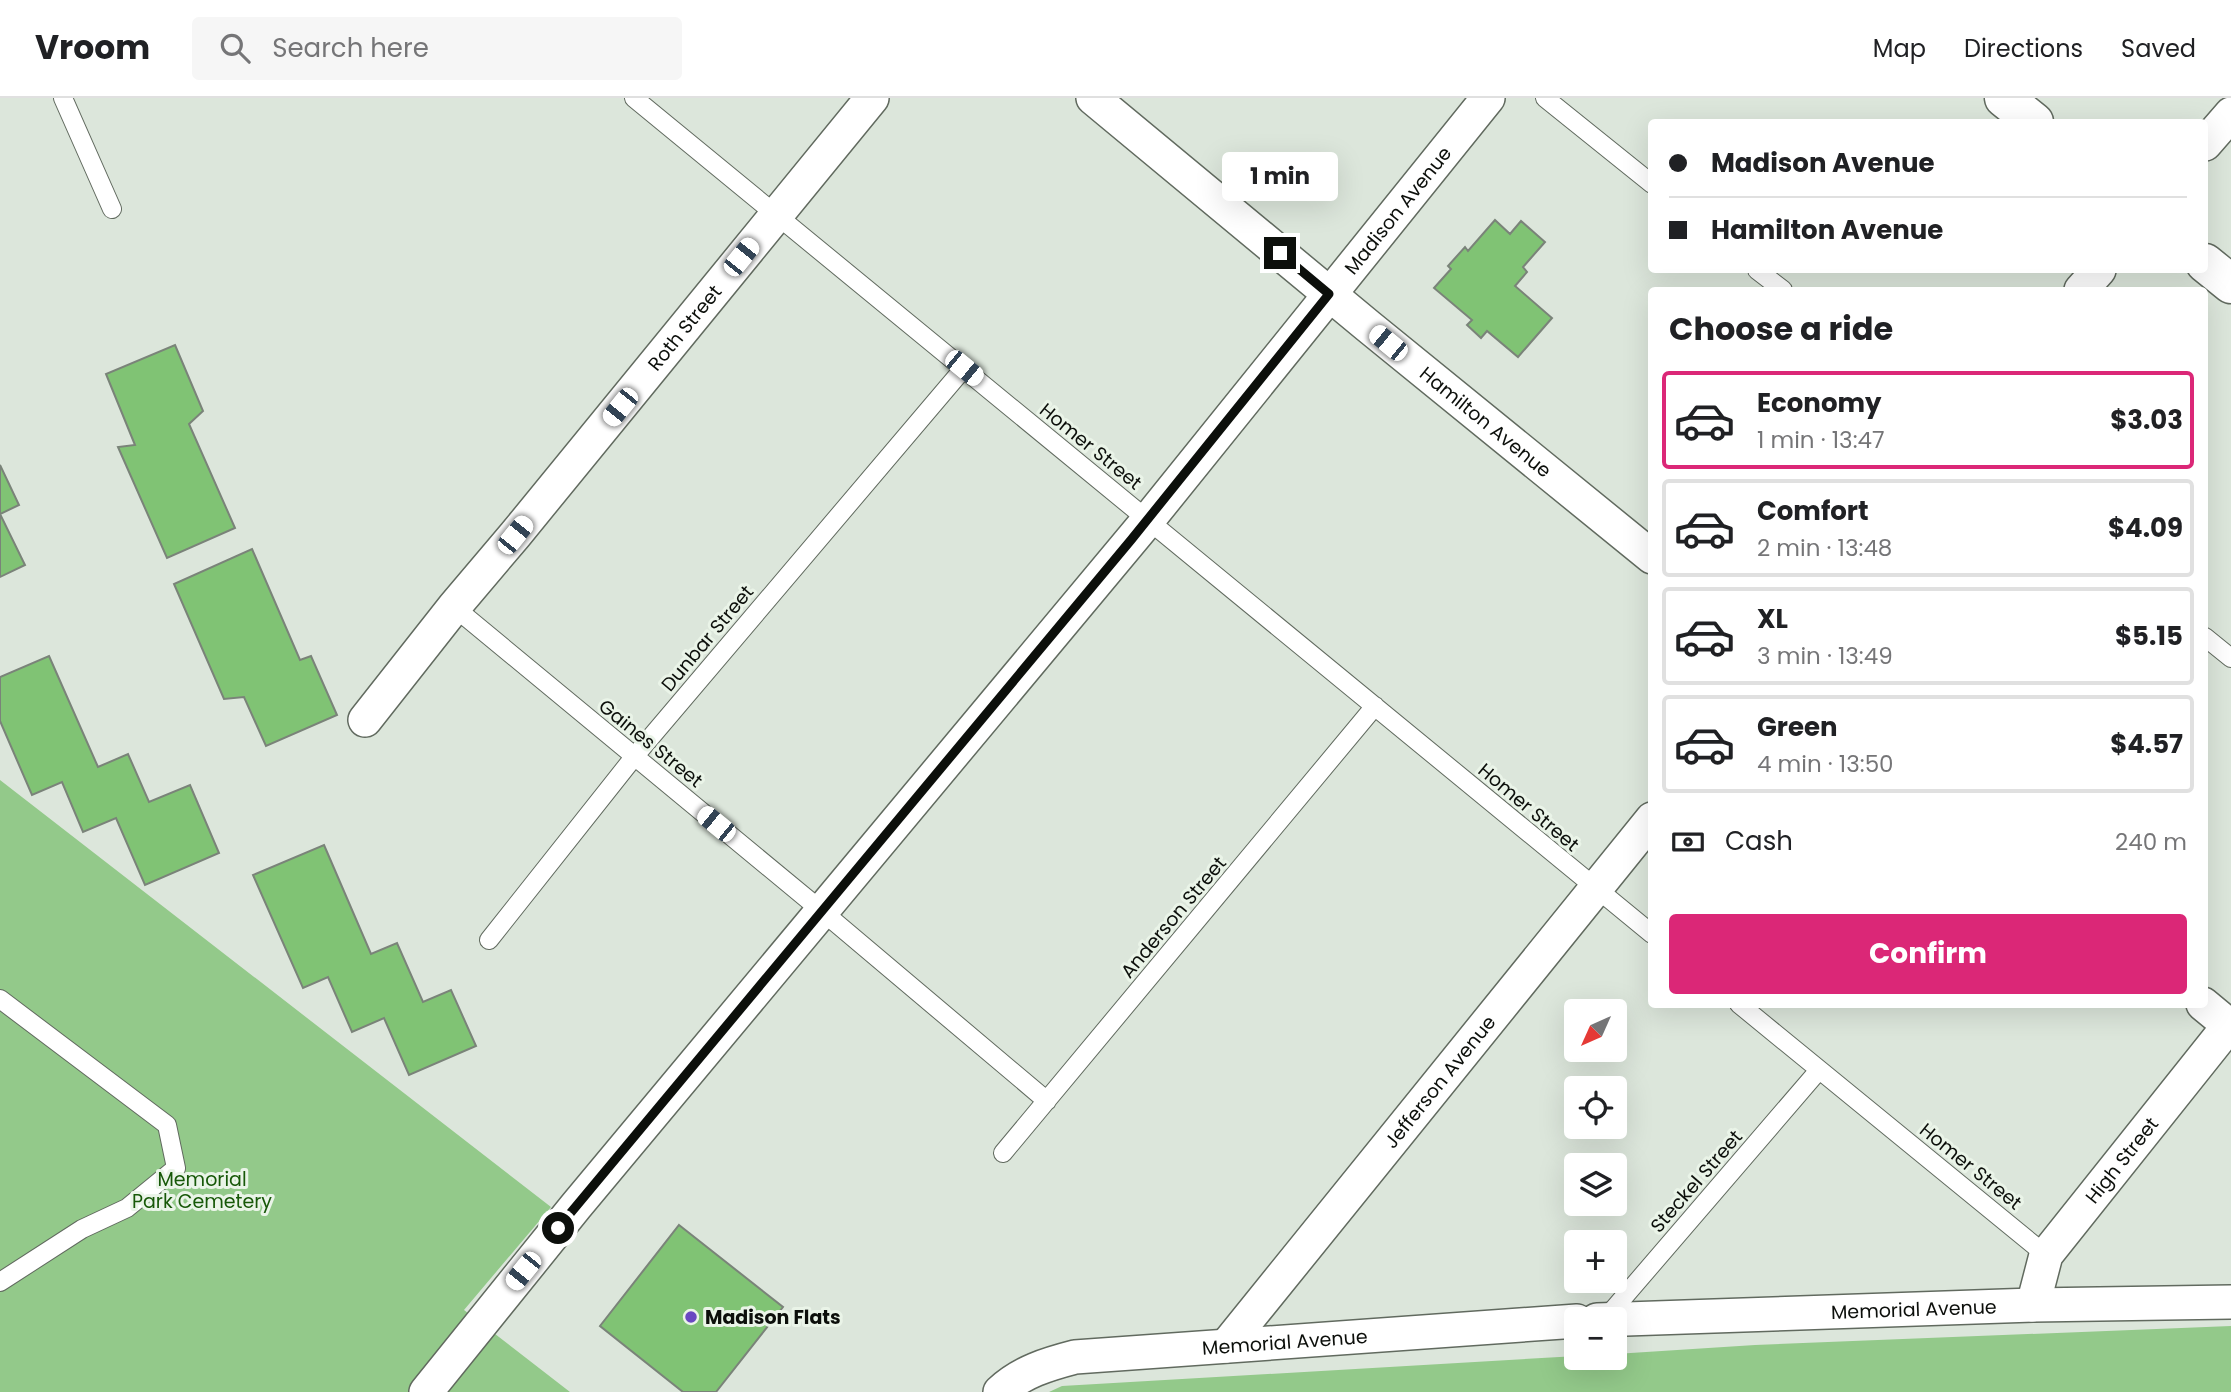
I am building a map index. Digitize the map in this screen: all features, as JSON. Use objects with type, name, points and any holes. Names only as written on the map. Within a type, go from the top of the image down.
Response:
[{"type":"street","name":"Roth Street","points":[[365,720],[454,607],[872,98]]},
{"type":"street","name":"Hamilton Avenue","points":[[1093,98],[1648,554]]},
{"type":"street","name":"Madison Avenue","points":[[426,1392],[576,1206],[1148,520],[1488,98]]},
{"type":"street","points":[[2004,98],[2030,119]]},
{"type":"street","points":[[2208,141],[2231,114]]},
{"type":"street","points":[[2208,265],[2231,284]]},
{"type":"street","points":[[2084,287],[2096,273]]},
{"type":"street","name":"Jefferson Avenue","points":[[1226,1346],[1648,824]]},
{"type":"street","points":[[2208,1008],[2230,1025]]},
{"type":"street","name":"High Street","points":[[2033,1305],[2046,1255],[2230,1025]]},
{"type":"street","name":"Memorial Avenue","points":[[1627,1318],[2033,1305],[2231,1302]]},
{"type":"street","name":"Memorial Avenue","points":[[1000,1392],[1009,1383],[1041,1366],[1075,1357],[1564,1322]]},
{"type":"lane","points":[[63,98],[112,209]]},
{"type":"lane","name":"Homer Street","points":[[634,98],[1648,931]]},
{"type":"lane","points":[[1545,98],[1648,181]]},
{"type":"lane","points":[[1761,273],[1779,287]]},
{"type":"lane","name":"Dunbar Street","points":[[489,940],[634,757],[964,368]]},
{"type":"lane","name":"Gaines Street","points":[[454,607],[1047,1101]]},
{"type":"lane","points":[[2208,639],[2231,658]]},
{"type":"lane","name":"Anderson Street","points":[[1003,1153],[1375,706]]},
{"type":"lane","points":[[0,999],[167,1125],[176,1167],[127,1209],[82,1229],[0,1282]]},
{"type":"lane","name":"Homer Street","points":[[1744,1008],[2046,1255]]},
{"type":"lane","name":"Steckel Street","points":[[1615,1307],[1819,1070]]},
{"type":"green space","name":"Memorial Park Cemetery","points":[[0,780],[551,1207],[464,1310],[570,1392],[0,1392]]},
{"type":"green space","points":[[2231,1326],[2231,1392],[1049,1392],[1062,1386],[1564,1357],[1564,1370],[1627,1370],[1627,1353],[1755,1345]]},
{"type":"building","points":[[1495,220],[1510,234],[1521,221],[1545,242],[1523,267],[1527,272],[1515,286],[1552,318],[1518,357],[1487,331],[1481,338],[1467,325],[1472,320],[1434,288],[1451,269],[1448,266],[1465,247],[1468,251]]},
{"type":"building","points":[[175,345],[203,411],[189,424],[235,528],[167,558],[118,447],[135,445],[106,374]]},
{"type":"building","points":[[0,465],[19,505],[0,514]]},
{"type":"building","points":[[0,514],[25,565],[0,577]]},
{"type":"building","points":[[252,549],[300,660],[311,656],[337,715],[266,746],[244,697],[224,699],[174,584]]},
{"type":"building","points":[[49,656],[98,767],[128,754],[149,802],[190,785],[219,853],[145,885],[116,818],[83,832],[62,782],[32,795],[0,721],[0,677]]},
{"type":"building","points":[[324,845],[371,954],[397,943],[423,1002],[451,990],[476,1046],[409,1075],[384,1018],[352,1032],[328,977],[303,988],[253,875]]},
{"type":"building","name":"Madison Flats","points":[[679,1225],[783,1307],[716,1392],[683,1392],[600,1326]]},
{"type":"place","name":"Madison Flats","points":[[691,1317]]},
{"type":"route","points":[[558,1228],[1131,540],[1329,294],[1280,253]]}]
